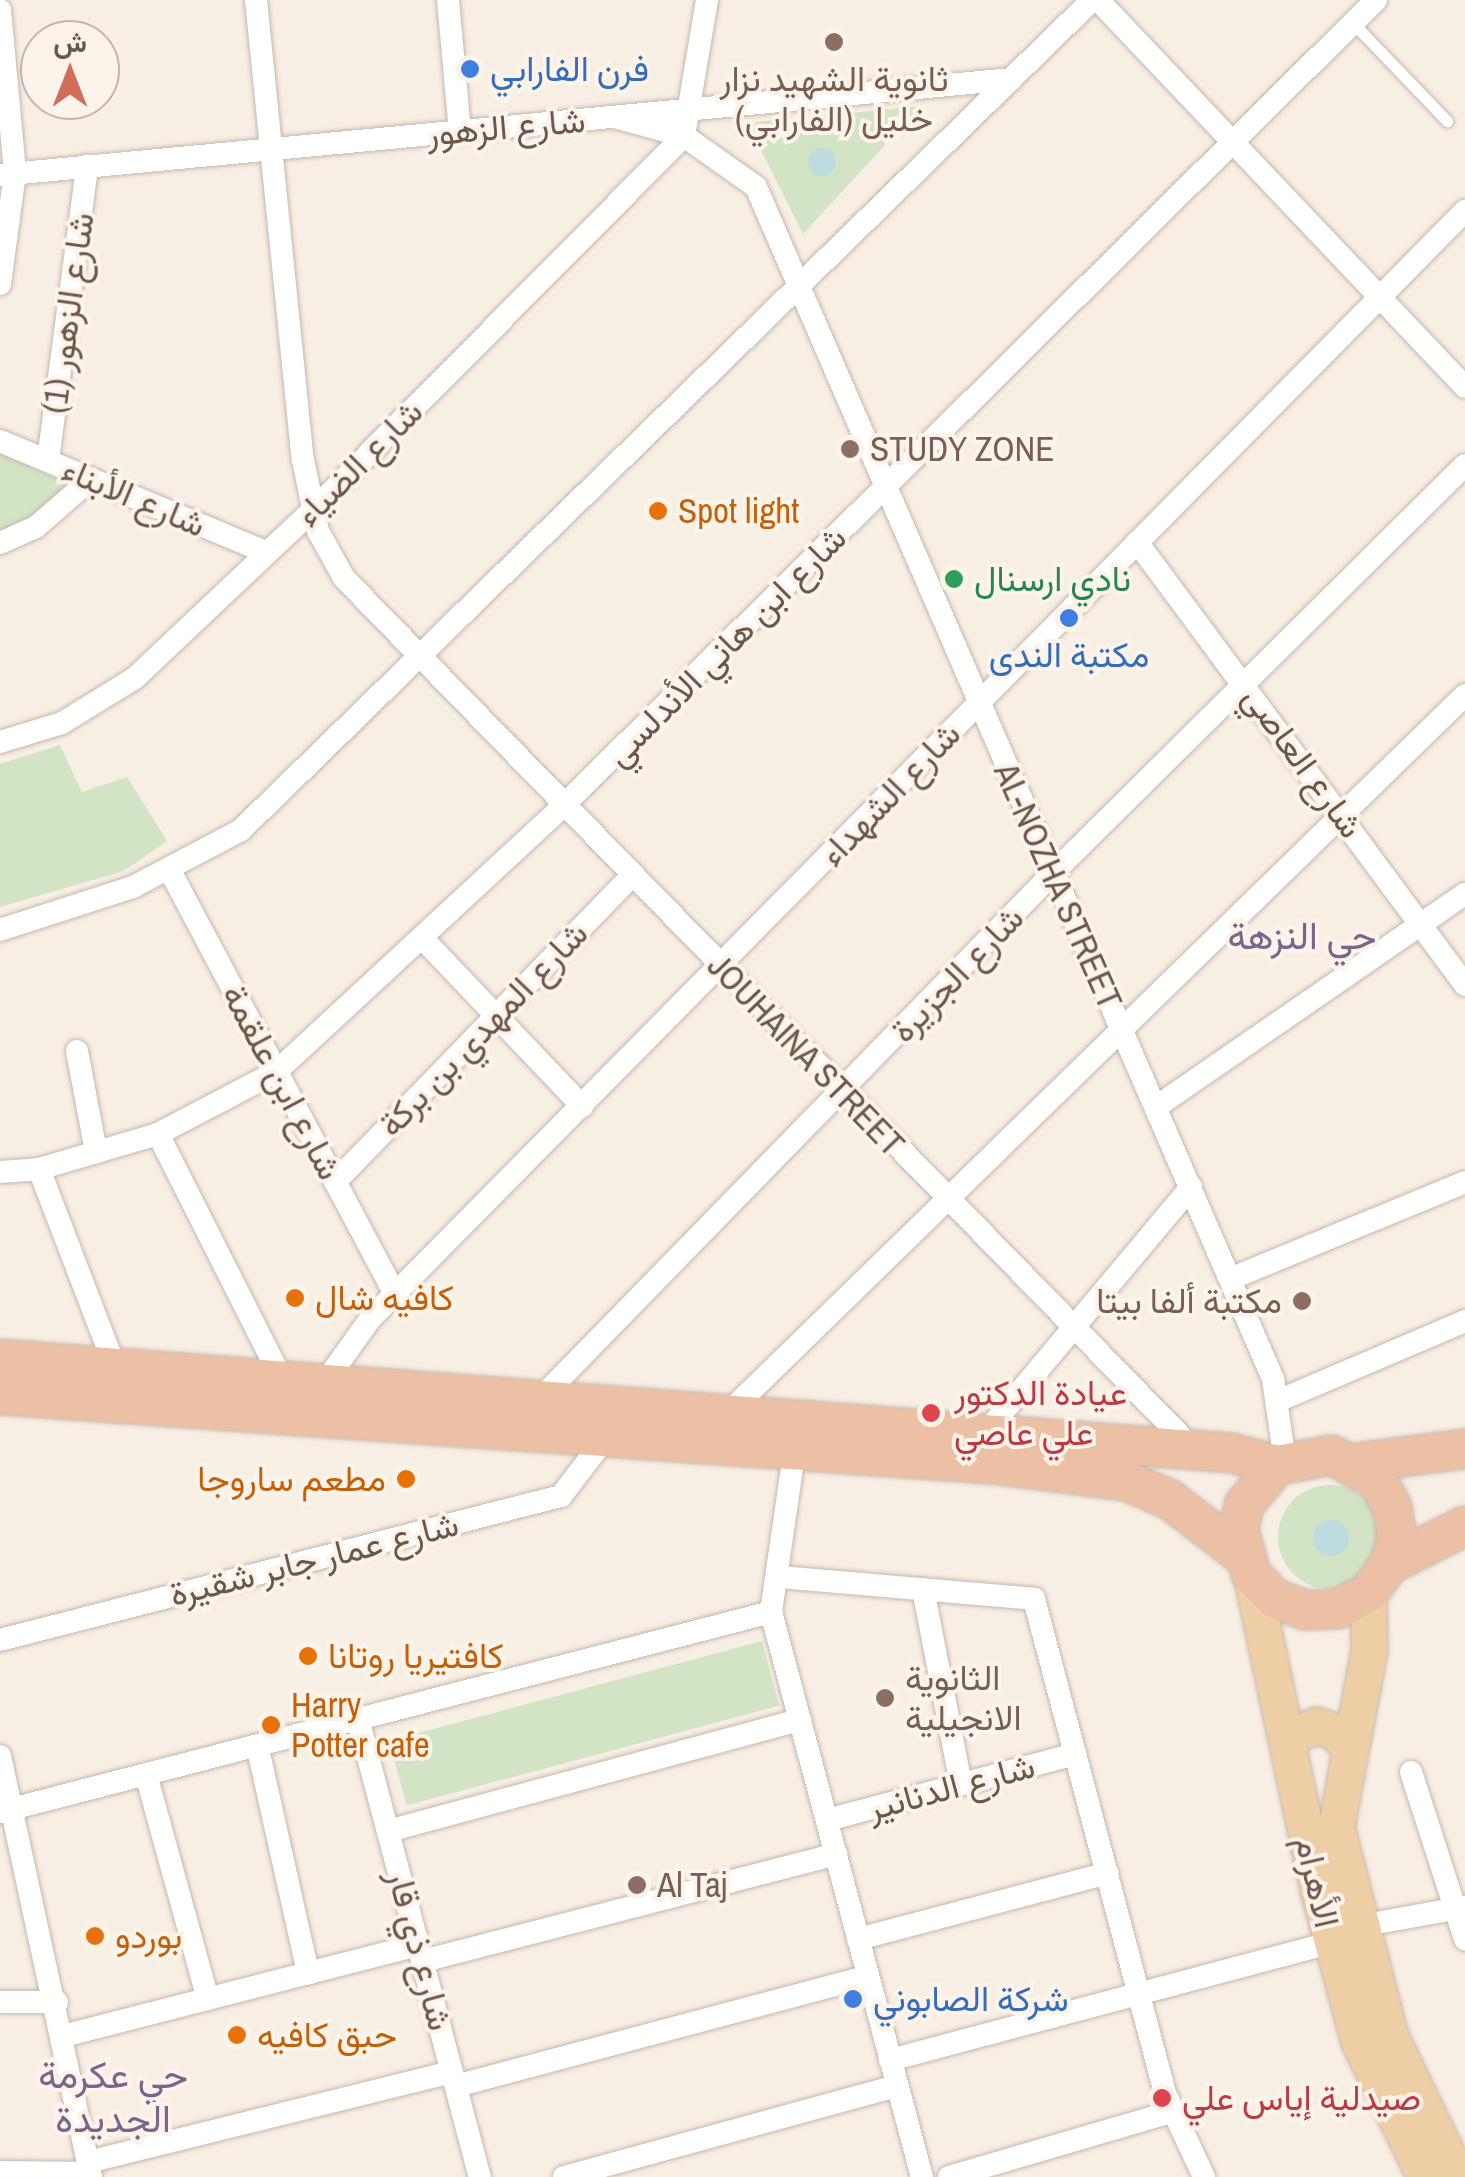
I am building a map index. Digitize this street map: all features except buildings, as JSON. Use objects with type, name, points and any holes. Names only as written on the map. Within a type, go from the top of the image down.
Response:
[{"type":"highway","points":[[0,1359],[1195,1451],[1281,1463],[1332,1455],[1355,1463],[1378,1482],[1392,1507],[1397,1536],[1379,1579]]},
{"type":"highway","points":[[0,1395],[603,1441],[991,1464],[1126,1481],[1169,1499],[1246,1564],[1274,1598],[1305,1610],[1338,1609],[1465,1526]]},
{"type":"highway","points":[[1355,1463],[1465,1449]]},
{"type":"highway","points":[[1246,1564],[1244,1504],[1281,1463]]},
{"type":"main road","name":"الأهرام","points":[[1246,1564],[1288,1747],[1345,1935],[1458,2177]]},
{"type":"main road","name":"الأهرام","points":[[1379,1579],[1336,1826],[1359,2042],[1425,2177]]},
{"type":"main road","points":[[1288,1747],[1294,1735],[1316,1725],[1336,1732],[1348,1747]]},
{"type":"street","name":"JOUHAINA STREET","points":[[256,0],[314,510],[344,578],[417,659],[1195,1451]]},
{"type":"street","points":[[448,0],[460,132]]},
{"type":"street","points":[[684,136],[684,111],[707,0]]},
{"type":"street","points":[[0,930],[134,887],[241,830],[1095,0],[1465,387]]},
{"type":"street","name":"شارع ابن هاني الأندلسي","points":[[0,1172],[39,1169],[158,1134],[276,1072],[562,807],[1376,0]]},
{"type":"street","points":[[0,10],[7,174],[0,284]]},
{"type":"street","name":"شارع الزهور","points":[[7,174],[1011,79]]},
{"type":"street","name":"AL-NOZHA STREET","points":[[614,117],[684,136],[756,187],[1280,1400],[1281,1463]]},
{"type":"street","name":"شارع الضياء","points":[[0,742],[62,723],[135,678],[314,510],[684,136]]},
{"type":"street","name":"شارع الزهور (1)","points":[[48,460],[87,166]]},
{"type":"street","name":"شارع الشهداء","points":[[324,1384],[370,1319],[1465,211]]},
{"type":"street","name":"شارع الأبناء","points":[[0,440],[268,553]]},
{"type":"street","name":"شارع الجزيرة","points":[[537,1402],[844,1093],[1052,874],[1465,464]]},
{"type":"street","points":[[0,543],[36,527],[91,479]]},
{"type":"street","name":"شارع العاصي","points":[[1137,542],[1246,683],[1465,986]]},
{"type":"street","points":[[725,1416],[951,1203],[1465,695]]},
{"type":"street","name":"شارع ابن علقمة","points":[[168,869],[396,1296]]},
{"type":"street","name":"شارع المهدي بن بركة","points":[[335,1182],[631,877]]},
{"type":"street","points":[[1156,1106],[1465,894]]},
{"type":"street","points":[[422,940],[582,1106]]},
{"type":"street","points":[[77,1052],[96,1152]]},
{"type":"street","points":[[158,1134],[283,1381]]},
{"type":"street","points":[[39,1169],[114,1368]]},
{"type":"street","points":[[1230,1279],[1465,1182]]},
{"type":"street","points":[[982,1437],[1191,1188]]},
{"type":"street","points":[[1280,1400],[1465,1321]]},
{"type":"street","name":"شارع عمار جابر شقيرة","points":[[0,1640],[561,1496],[603,1441]]},
{"type":"street","points":[[794,1454],[780,1577],[771,1612],[922,2177]]},
{"type":"street","points":[[780,1577],[1034,1599],[1172,2112],[1204,2177]]},
{"type":"street","points":[[923,1589],[961,1784]]},
{"type":"street","points":[[6,1812],[359,1723],[771,1612]]},
{"type":"street","points":[[388,1831],[800,1720]]},
{"type":"street","name":"شارع ذي قار","points":[[359,1723],[480,2177]]},
{"type":"street","points":[[258,1749],[308,1973]]},
{"type":"street","name":"شارع الدنانير","points":[[826,1820],[1075,1754]]},
{"type":"street","points":[[0,1756],[6,1812],[64,2036],[90,2171]]},
{"type":"street","points":[[1412,1772],[1460,1908],[1465,1939]]},
{"type":"street","points":[[148,1778],[208,1999]]},
{"type":"street","points":[[64,2036],[308,1973],[420,1953],[836,1854]]},
{"type":"street","points":[[858,1939],[1106,1873]]},
{"type":"street","points":[[890,2060],[1345,1935],[1460,1908]]},
{"type":"street","points":[[0,2172],[90,2171],[868,1976]]},
{"type":"street","points":[[0,2002],[56,2002]]},
{"type":"street","points":[[564,2177],[898,2086]]},
{"type":"street","points":[[949,2177],[1172,2112]]},
{"type":"lane","points":[[1353,23],[1448,120]]},
{"type":"green space","points":[[921,106],[803,234],[747,123]]},
{"type":"green space","points":[[0,453],[68,484],[29,519],[0,531]]},
{"type":"green space","points":[[60,745],[82,792],[127,777],[167,841],[124,871],[0,907],[0,764]]},
{"type":"green space","points":[[1330,1485],[1350,1489],[1367,1500],[1378,1517],[1382,1537],[1378,1557],[1367,1574],[1350,1585],[1330,1589],[1310,1585],[1293,1574],[1282,1557],[1278,1537],[1282,1517],[1293,1500],[1310,1489]]},
{"type":"green space","points":[[762,1641],[779,1706],[406,1806],[389,1741]]},
{"type":"water","points":[[822,148],[832,152],[836,162],[832,172],[822,176],[812,172],[808,162],[812,152]]},
{"type":"water","points":[[1331,1520],[1344,1525],[1349,1538],[1344,1551],[1331,1556],[1318,1551],[1313,1538],[1318,1525]]},
{"type":"place","name":"ثانوية الشهيد نزار خليل (الفارابي)","points":[[834,42]]},
{"type":"place","name":"فرن الفارابي","points":[[470,69]]},
{"type":"place","name":"STUDY ZONE","points":[[850,449]]},
{"type":"place","name":"Spot light","points":[[658,511]]},
{"type":"place","name":"نادي ارسنال","points":[[954,579]]},
{"type":"place","name":"مكتبة الندى","points":[[1069,618]]},
{"type":"place","name":"كافيه شال","points":[[295,1298]]},
{"type":"place","name":"مكتبة ألفا بيتا","points":[[1302,1301]]},
{"type":"place","name":"عيادة الدكتور علي عاصي","points":[[931,1413]]},
{"type":"place","name":"مطعم ساروجا","points":[[406,1479]]},
{"type":"place","name":"كافتيريا روتانا","points":[[308,1656]]},
{"type":"place","name":"الثانوية الانجيلية","points":[[885,1698]]},
{"type":"place","name":"Harry Potter cafe","points":[[271,1725]]},
{"type":"place","name":"Al Taj","points":[[637,1885]]},
{"type":"place","name":"بوردو","points":[[95,1936]]},
{"type":"place","name":"شركة الصابوني","points":[[853,1999]]},
{"type":"place","name":"حبق كافيه","points":[[237,2035]]},
{"type":"place","name":"صيدلية إياس علي","points":[[1162,2098]]},
{"type":"district","name":"حي النزهة","points":[[1302,936]]},
{"type":"district","name":"حي عكرمة الجديدة","points":[[113,2097]]}]
